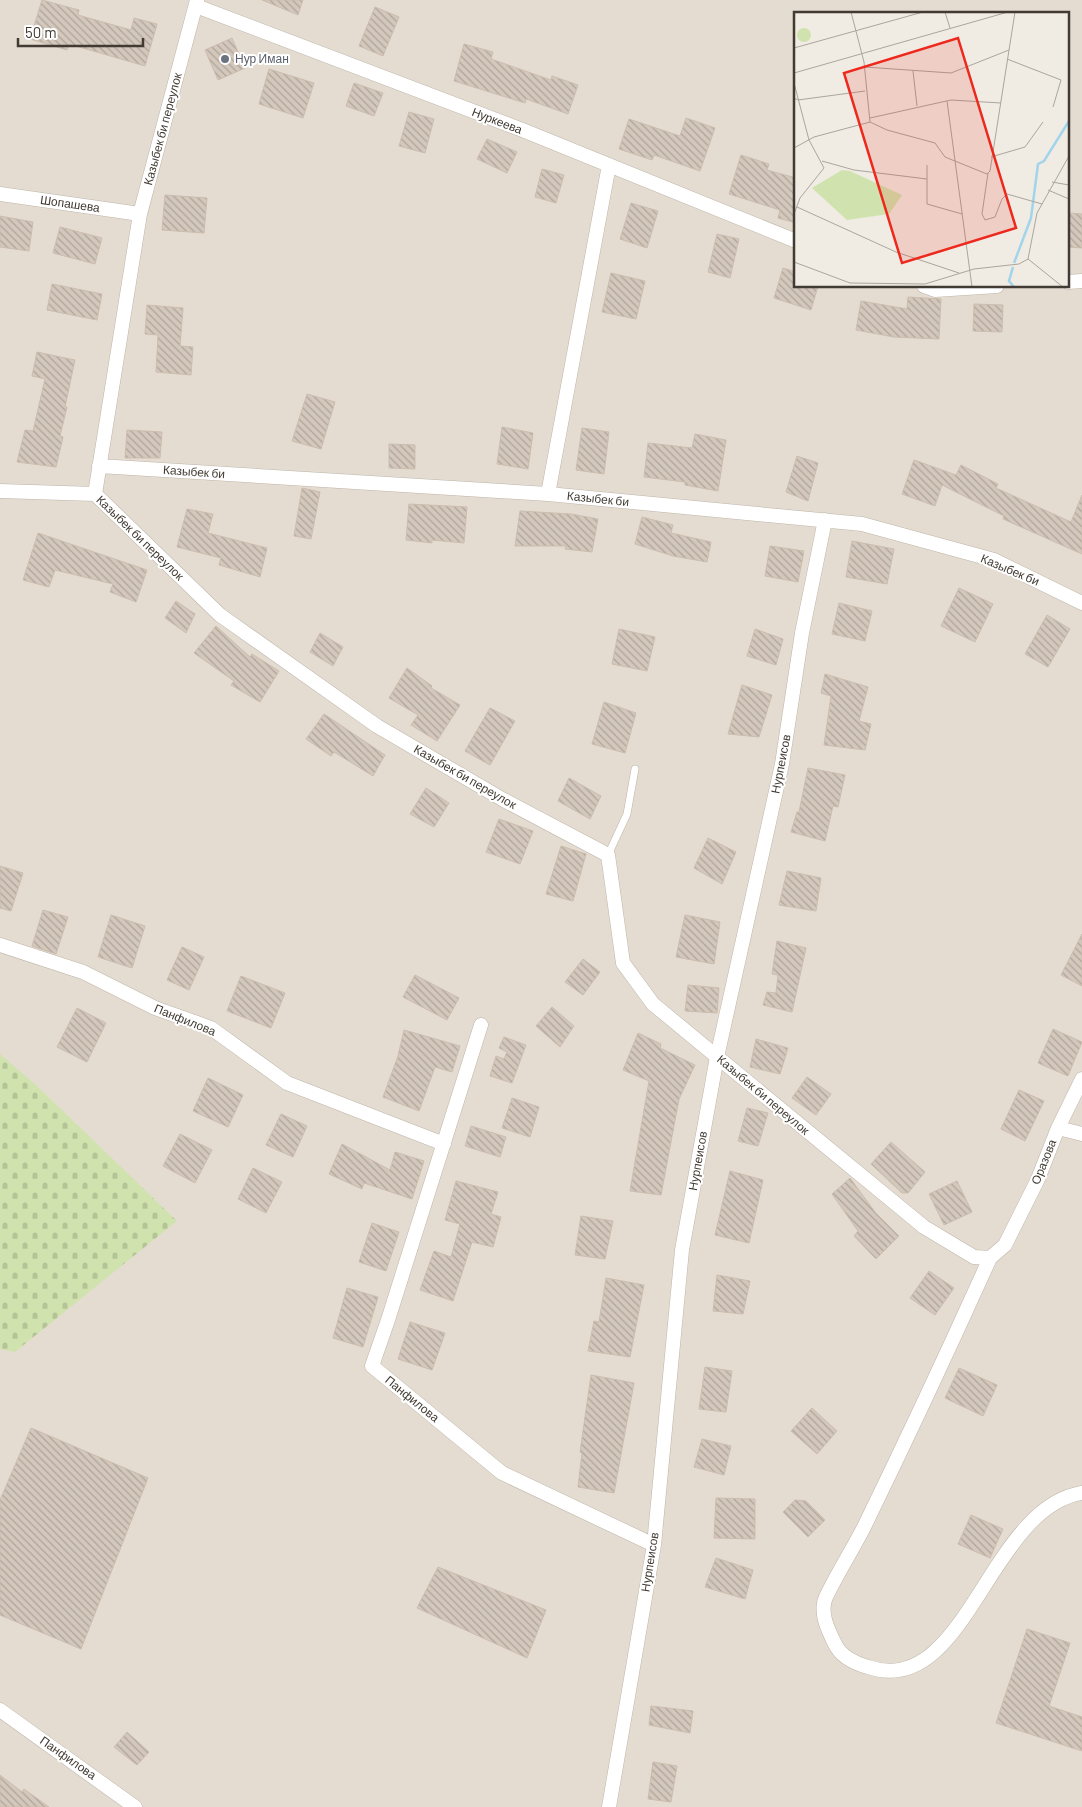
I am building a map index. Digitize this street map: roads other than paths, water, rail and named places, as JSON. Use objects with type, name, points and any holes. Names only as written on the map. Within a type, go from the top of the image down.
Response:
[{"type":"street","name":"Нуркеева","points":[[196,3],[609,165],[794,240]]},
{"type":"street","name":"Казыбек би переулок","points":[[196,3],[140,214],[95,494],[220,615],[377,726],[502,799],[608,855],[623,963],[653,1004],[924,1228],[974,1257],[990,1258]]},
{"type":"street","points":[[548,494],[609,165]]},
{"type":"street","name":"Шопашева","points":[[0,194],[140,214]]},
{"type":"street","points":[[930,288],[935,290],[966,288]]},
{"type":"street","name":"Казыбек би","points":[[100,466],[548,494],[862,524],[994,560],[1082,603]]},
{"type":"street","points":[[0,492],[95,494]]},
{"type":"street","name":"Нурпеисов","points":[[609,1807],[654,1545],[682,1250],[717,1057],[782,764],[802,633],[825,520]]},
{"type":"street","name":"Панфилова","points":[[0,945],[83,972],[155,1008],[211,1028],[287,1082],[444,1144]]},
{"type":"street","name":"Панфилова","points":[[481,1025],[372,1366],[502,1473],[654,1545]]},
{"type":"street","name":"Оразова","points":[[990,1258],[1005,1245],[1038,1179],[1058,1128],[1082,1079]]},
{"type":"street","points":[[1058,1128],[1082,1134]]},
{"type":"street","points":[[990,1258],[862,1532],[825,1600],[825,1625],[839,1653],[857,1664],[881,1672],[905,1670],[930,1657],[953,1633],[1012,1541],[1036,1516],[1068,1495],[1082,1493]]},
{"type":"street","name":"Панфилова","points":[[0,1710],[136,1807]]},
{"type":"lane","points":[[608,855],[627,814],[635,769]]},
{"type":"place","name":"Нур Иман","points":[[225,59]]}]
